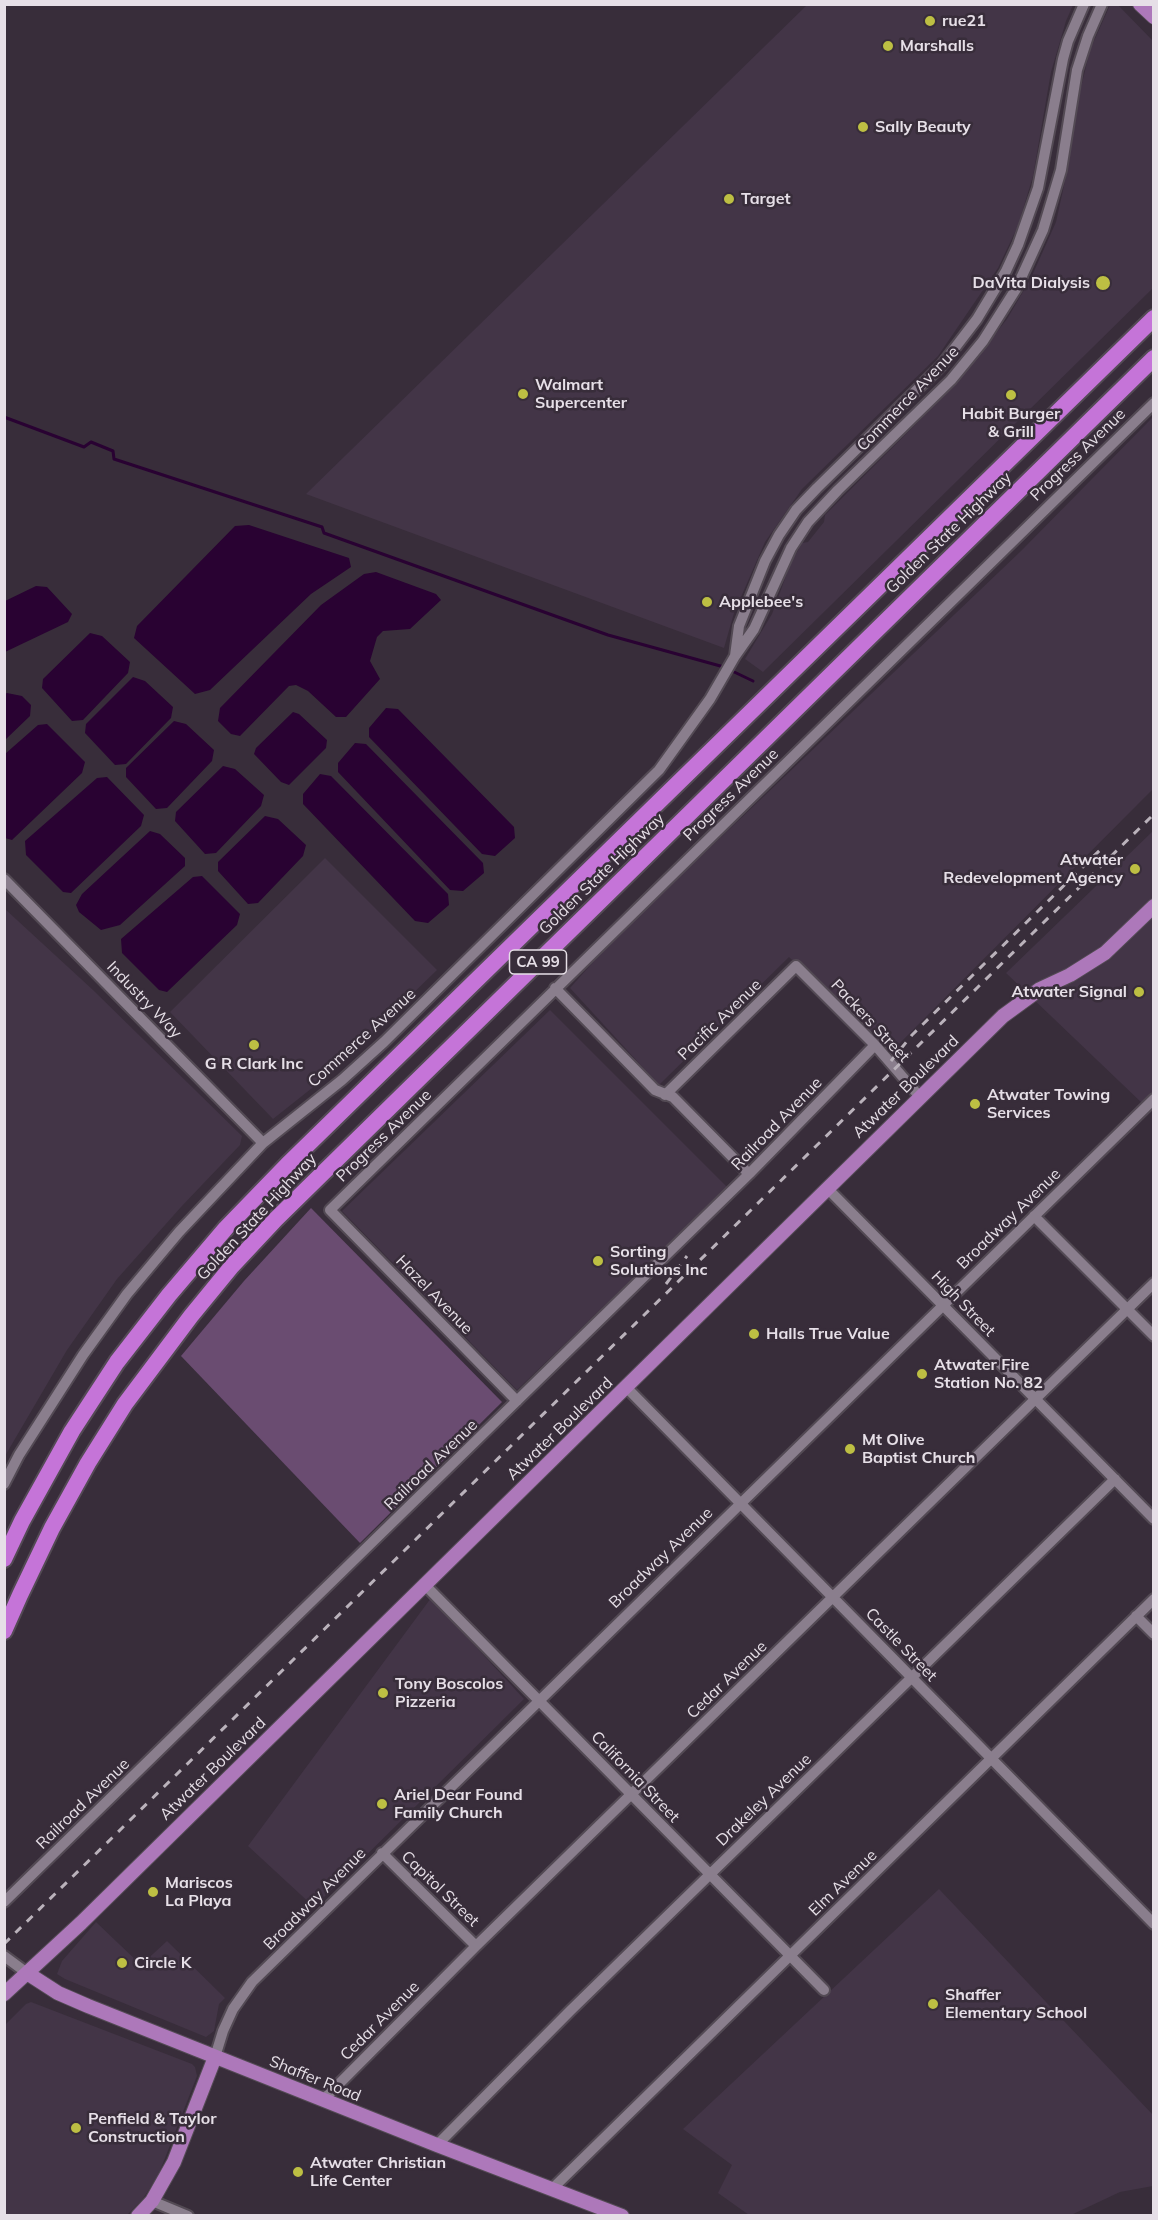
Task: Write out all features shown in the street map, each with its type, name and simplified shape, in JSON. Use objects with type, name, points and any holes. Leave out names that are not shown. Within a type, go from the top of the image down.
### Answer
[{"type":"highway","name":"Golden State Highway","points":[[4,1559],[22,1521],[72,1431],[117,1362],[169,1295],[226,1228],[287,1165],[1154,318]]},
{"type":"highway","name":"Golden State Highway","points":[[4,1631],[52,1528],[106,1433],[191,1316],[232,1266],[285,1211],[1154,358]]},
{"type":"main road","points":[[1140,4],[1154,17]]},
{"type":"main road","name":"Atwater Boulevard","points":[[4,1994],[626,1388],[1002,1016],[1040,989],[1070,975],[1105,953],[1154,906]]},
{"type":"main road","name":"Shaffer Road","points":[[27,1973],[58,1993],[323,2100],[622,2216]]},
{"type":"main road","points":[[138,2216],[152,2201],[174,2162],[215,2057]]},
{"type":"street","name":"Commerce Avenue","points":[[735,656],[739,626],[765,561],[796,510],[941,366],[977,319],[1006,271],[1018,245],[1038,188],[1062,59],[1084,4]]},
{"type":"street","name":"Commerce Avenue","points":[[4,1484],[19,1455],[83,1355],[127,1294],[179,1232],[263,1143],[342,1080],[384,1042],[659,770],[690,729],[754,628],[791,548],[808,522],[951,380],[983,341],[1016,289],[1043,230],[1066,141],[1077,70],[1102,4]]},
{"type":"street","name":"Progress Avenue","points":[[330,1210],[1154,403]]},
{"type":"street","name":"Industry Way","points":[[4,879],[263,1143]]},
{"type":"street","name":"Packers Street","points":[[796,966],[875,1045],[920,1097]]},
{"type":"street","name":"Pacific Avenue","points":[[665,1095],[796,966]]},
{"type":"street","points":[[555,988],[655,1090],[673,1096],[749,1174]]},
{"type":"street","name":"Railroad Avenue","points":[[4,1902],[749,1174],[875,1045]]},
{"type":"street","name":"Broadway Avenue","points":[[215,2057],[233,2009],[252,1982],[1154,1099]]},
{"type":"street","name":"High Street","points":[[827,1188],[1154,1519]]},
{"type":"street","name":"Hazel Avenue","points":[[330,1210],[517,1401]]},
{"type":"street","points":[[1034,1216],[1154,1336]]},
{"type":"street","name":"Cedar Avenue","points":[[323,2100],[476,1946],[1154,1283]]},
{"type":"street","name":"Castle Street","points":[[626,1388],[1154,1924]]},
{"type":"street","name":"Drakeley Avenue","points":[[437,2145],[1115,1479]]},
{"type":"street","name":"California Street","points":[[424,1585],[824,1990]]},
{"type":"street","name":"Elm Avenue","points":[[553,2188],[1154,1599]]},
{"type":"street","points":[[1136,1616],[1154,1634]]},
{"type":"street","name":"Capitol Street","points":[[382,1854],[476,1946]]},
{"type":"street","name":"Shaffer Road","points":[[4,1956],[27,1973]]},
{"type":"street","points":[[152,2201],[188,2216]]},
{"type":"shaded area","points":[[807,5],[1073,5],[1051,72],[1033,176],[1018,226],[998,268],[938,356],[802,489],[765,542],[734,613],[724,648],[306,494]]},
{"type":"shaded area","points":[[1110,5],[1118,5],[1153,41],[1153,288],[763,672],[745,659],[772,614],[790,565],[802,543],[808,542],[824,522],[825,515],[953,387],[1007,319],[1031,278],[1056,222],[1077,104],[1090,50]]},
{"type":"shaded area","points":[[1153,417],[1153,789],[889,1054],[789,957],[659,1085],[570,988],[610,943],[1021,551]]},
{"type":"shaded area","points":[[249,525],[349,558],[351,567],[311,594],[210,690],[195,694],[134,638],[137,626],[235,526]]},
{"type":"shaded area","points":[[376,572],[436,594],[441,600],[410,629],[383,631],[377,637],[370,661],[380,679],[346,717],[336,717],[308,691],[296,685],[289,686],[240,736],[231,734],[218,721],[220,708],[321,605],[364,574]]},
{"type":"shaded area","points":[[36,586],[47,587],[72,614],[68,622],[5,652],[5,601]]},
{"type":"shaded area","points":[[90,633],[102,636],[130,662],[128,673],[83,720],[72,721],[42,688],[43,679]]},
{"type":"shaded area","points":[[133,677],[145,681],[173,707],[171,718],[126,764],[115,765],[85,733],[86,724]]},
{"type":"shaded area","points":[[5,694],[22,696],[31,705],[30,716],[5,740]]},
{"type":"shaded area","points":[[386,708],[398,709],[514,827],[515,838],[495,856],[482,854],[369,737],[369,728]]},
{"type":"shaded area","points":[[293,712],[299,714],[327,740],[326,748],[289,785],[281,782],[254,754],[256,748]]},
{"type":"shaded area","points":[[174,721],[186,724],[214,750],[212,761],[167,808],[156,809],[126,777],[126,768]]},
{"type":"shaded area","points":[[47,724],[85,762],[82,773],[12,840],[5,838],[5,754],[38,725]]},
{"type":"shaded area","points":[[355,743],[366,744],[483,863],[484,873],[463,891],[450,890],[338,772],[338,763]]},
{"type":"shaded area","points":[[223,766],[235,769],[264,795],[261,806],[216,853],[205,854],[175,821],[176,812]]},
{"type":"shaded area","points":[[320,774],[331,776],[448,894],[449,905],[428,923],[415,921],[303,804],[303,794]]},
{"type":"shaded area","points":[[107,777],[144,815],[141,826],[71,893],[63,892],[26,855],[25,841],[97,778]]},
{"type":"shaded area","points":[[265,816],[278,819],[306,845],[303,856],[258,903],[248,904],[218,871],[218,862]]},
{"type":"shaded area","points":[[150,831],[160,834],[185,858],[185,866],[120,925],[101,930],[79,912],[76,905],[82,894]]},
{"type":"shaded area","points":[[1153,831],[1153,1094],[1143,1104],[1006,973]]},
{"type":"shaded area","points":[[325,858],[437,970],[331,1073],[273,1119],[170,1012]]},
{"type":"shaded area","points":[[202,876],[240,914],[237,925],[167,992],[159,990],[122,953],[121,939],[193,877]]},
{"type":"shaded area","points":[[5,909],[93,990],[242,1136],[240,1145],[117,1279],[67,1350],[5,1456]]},
{"type":"shaded area","points":[[550,1010],[727,1187],[517,1390],[342,1211]]},
{"type":"shaded area","points":[[311,1208],[502,1402],[360,1543],[181,1356],[244,1281]]},
{"type":"shaded area","points":[[431,1598],[524,1699],[314,1907],[248,1846]]},
{"type":"shaded area","name":"Shaffer Elementary School","points":[[939,1889],[1153,2115],[1153,2186],[1120,2192],[1071,2215],[749,2215],[718,2193],[732,2165],[683,2129]]},
{"type":"shaded area","points":[[96,1922],[141,1965],[167,1941],[225,1998],[219,2004],[214,2031],[206,2037],[57,1974],[62,1961]]},
{"type":"shaded area","points":[[31,2002],[195,2067],[197,2076],[158,2176],[142,2200],[127,2215],[5,2215],[5,2025],[26,2004]]},
{"type":"waterway","points":[[4,417],[84,447],[91,442],[113,451],[114,459],[322,527],[324,533],[608,635],[724,667]]},
{"type":"waterway","points":[[730,670],[753,681]]},
{"type":"railway","points":[[4,1944],[1154,814]]},
{"type":"railway","points":[[891,1061],[912,1035],[1100,850]]},
{"type":"railway","points":[[666,1284],[687,1256]]},
{"type":"place","name":"rue21","points":[[930,21]]},
{"type":"place","name":"Marshalls","points":[[888,46]]},
{"type":"place","name":"Sally Beauty","points":[[863,127]]},
{"type":"place","name":"Target","points":[[729,199]]},
{"type":"place","name":"DaVita Dialysis","points":[[1103,283]]},
{"type":"place","name":"Walmart Supercenter","points":[[523,394]]},
{"type":"place","name":"Habit Burger & Grill","points":[[1011,395]]},
{"type":"place","name":"Applebee's","points":[[707,602]]},
{"type":"place","name":"Atwater Redevelopment Agency","points":[[1135,869]]},
{"type":"place","name":"Atwater Signal","points":[[1139,992]]},
{"type":"place","name":"G R Clark Inc","points":[[254,1045]]},
{"type":"place","name":"Atwater Towing Services","points":[[975,1104]]},
{"type":"place","name":"Sorting Solutions Inc","points":[[598,1261]]},
{"type":"place","name":"Halls True Value","points":[[754,1334]]},
{"type":"place","name":"Atwater Fire Station No. 82","points":[[922,1374]]},
{"type":"place","name":"Mt Olive Baptist Church","points":[[850,1449]]},
{"type":"place","name":"Tony Boscolos Pizzeria","points":[[383,1693]]},
{"type":"place","name":"Ariel Dear Found Family Church","points":[[382,1804]]},
{"type":"place","name":"Mariscos La Playa","points":[[153,1892]]},
{"type":"place","name":"Circle K","points":[[122,1963]]},
{"type":"place","name":"Shaffer Elementary School","points":[[933,2004]]},
{"type":"place","name":"Penfield & Taylor Construction","points":[[76,2128]]},
{"type":"place","name":"Atwater Christian Life Center","points":[[298,2172]]}]
